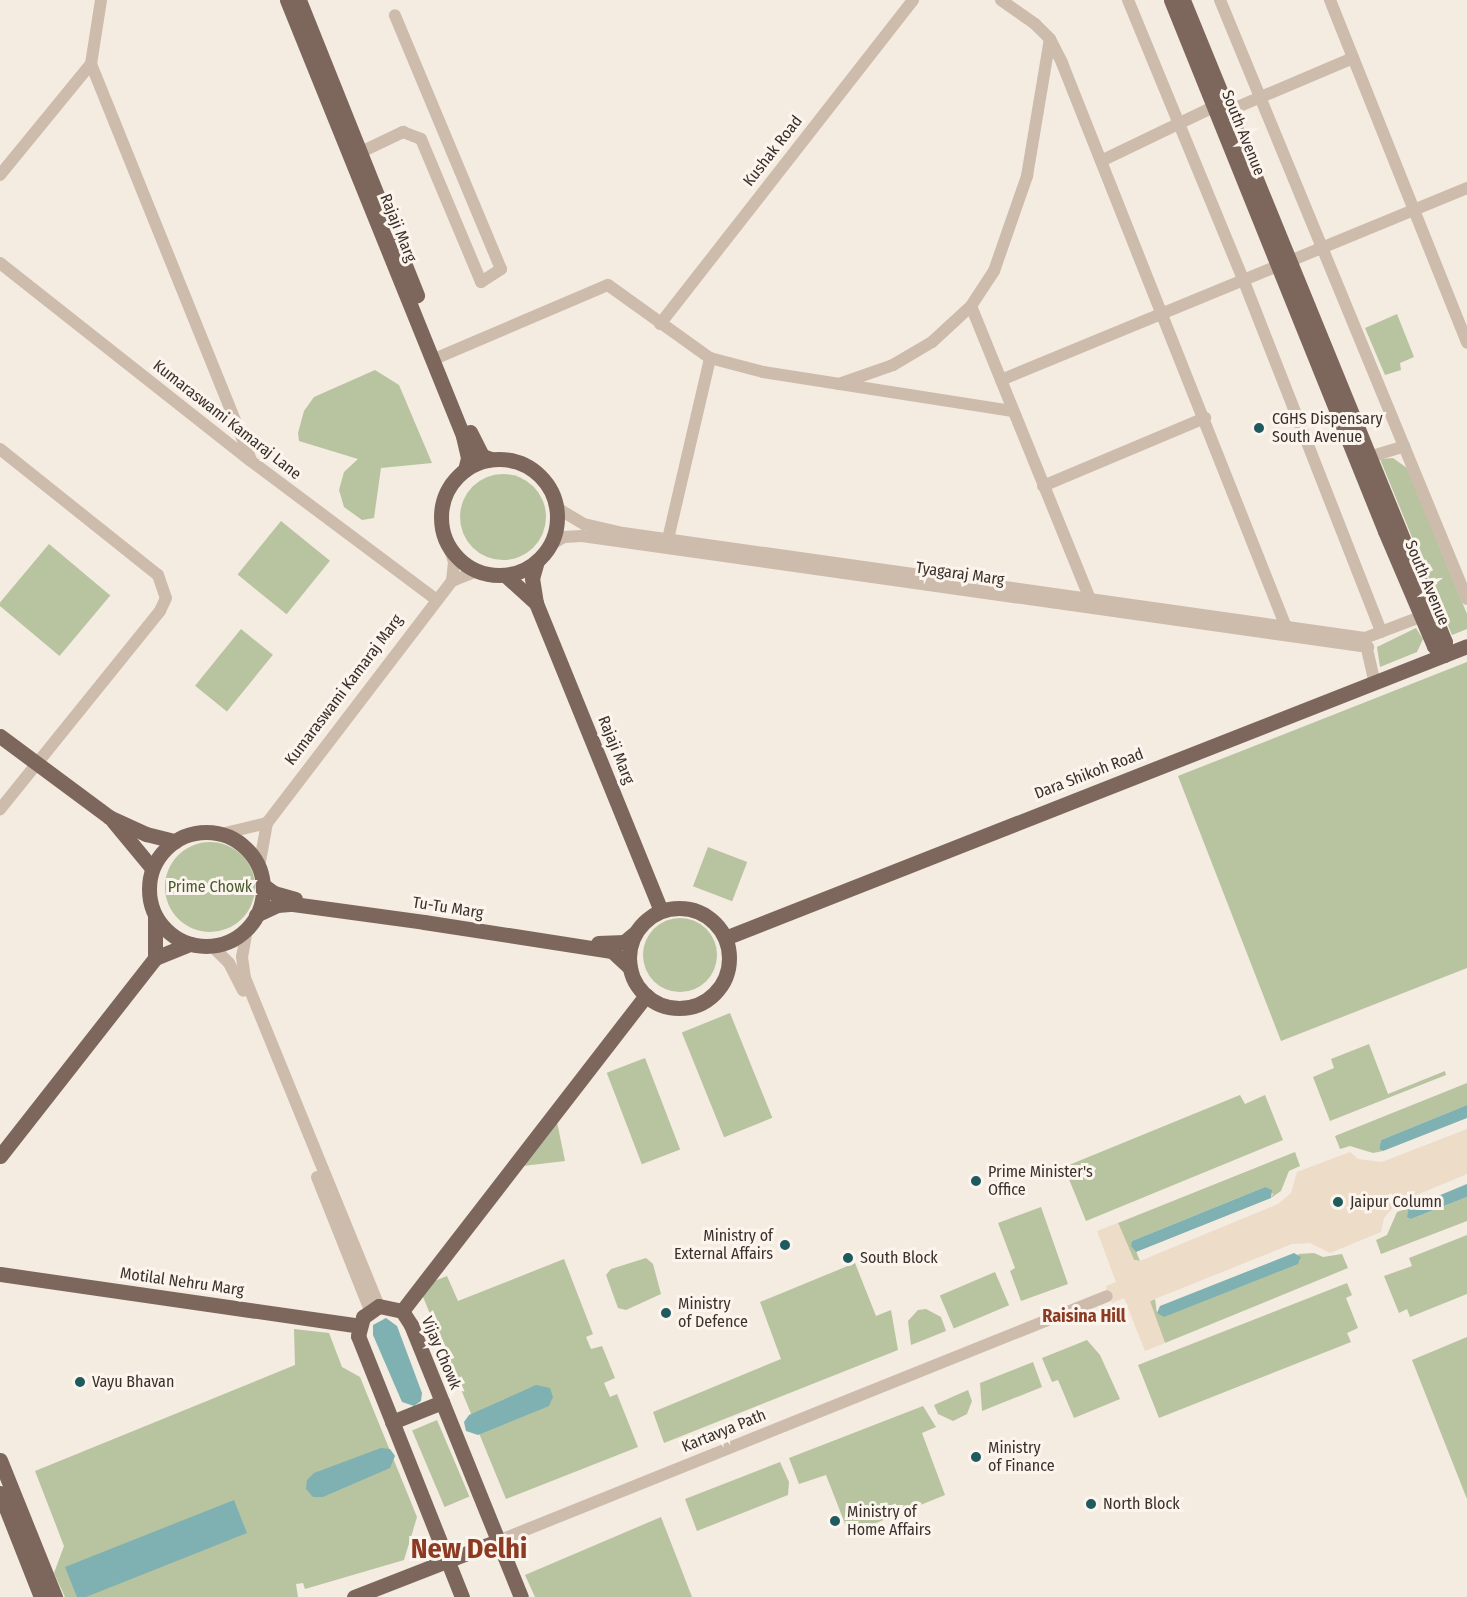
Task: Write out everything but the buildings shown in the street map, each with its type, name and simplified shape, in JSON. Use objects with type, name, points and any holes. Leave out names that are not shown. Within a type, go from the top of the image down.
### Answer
[{"type":"main road","name":"Rajaji Marg","points":[[287,0],[476,447],[491,459]]},
{"type":"main road","name":"Rajaji Marg","points":[[299,0],[361,152],[437,358],[467,449],[465,470]]},
{"type":"main road","name":"South Avenue","points":[[1171,0],[1213,106],[1369,457],[1427,614],[1434,646],[1444,655]]},
{"type":"main road","name":"South Avenue","points":[[1183,0],[1228,111],[1282,263],[1427,614]]},
{"type":"main road","points":[[491,459],[515,461],[536,472],[551,491],[557,508],[550,545],[537,561],[505,575],[477,571],[450,550],[442,530],[441,509],[448,489],[465,470],[491,459]]},
{"type":"main road","name":"Rajaji Marg","points":[[537,561],[532,578],[536,603],[661,911]]},
{"type":"main road","name":"Rajaji Marg","points":[[505,575],[536,603]]},
{"type":"main road","name":"Dara Shikoh Road","points":[[725,938],[1467,646]]},
{"type":"main road","points":[[0,736],[109,817],[146,834],[175,841],[205,832],[220,834],[239,843],[259,867],[263,885],[256,915],[247,929],[231,940],[212,946],[190,944],[170,933],[155,916]]},
{"type":"main road","points":[[109,817],[152,868]]},
{"type":"main road","points":[[155,958],[155,916],[149,893],[152,868],[175,841]]},
{"type":"main road","name":"Tu-Tu Marg","points":[[263,885],[287,897],[601,943],[624,942],[635,933]]},
{"type":"main road","name":"Tu-Tu Marg","points":[[256,915],[277,905],[293,904],[414,920],[612,951],[630,968]]},
{"type":"main road","points":[[682,908],[704,914],[725,938],[729,964],[718,988],[708,998],[697,1004],[667,1008],[646,995],[630,968],[635,933],[661,911],[682,908]]},
{"type":"main road","points":[[0,1156],[155,958],[190,944]]},
{"type":"main road","points":[[402,1311],[646,995]]},
{"type":"main road","name":"Motilal Nehru Marg","points":[[0,1274],[359,1326]]},
{"type":"main road","points":[[374,1308],[359,1326],[361,1345],[462,1597]]},
{"type":"main road","name":"Vijay Chowk","points":[[374,1308],[402,1311],[417,1338],[521,1597]]},
{"type":"main road","points":[[392,1422],[442,1402]]},
{"type":"main road","points":[[0,1460],[55,1597]]},
{"type":"main road","points":[[0,1493],[41,1597]]},
{"type":"main road","name":"Kartavya Path","points":[[354,1597],[498,1541]]},
{"type":"street","points":[[0,176],[91,64],[101,0]]},
{"type":"street","name":"Kushak Road","points":[[660,324],[913,0]]},
{"type":"street","points":[[1001,0],[1035,24],[1050,39],[1163,312],[1286,627]]},
{"type":"street","points":[[1128,0],[1177,124],[1244,279],[1381,632]]},
{"type":"street","points":[[1220,0],[1467,599]]},
{"type":"street","points":[[1329,0],[1467,343]]},
{"type":"street","points":[[361,152],[403,132],[421,139],[481,282],[501,269],[395,15]]},
{"type":"street","points":[[837,385],[893,365],[932,342],[971,306],[994,271],[1013,225],[1027,176],[1050,39]]},
{"type":"street","points":[[1228,111],[1353,58]]},
{"type":"street","points":[[91,64],[251,461]]},
{"type":"street","points":[[1101,162],[1213,106]]},
{"type":"street","points":[[1001,380],[1467,188]]},
{"type":"street","name":"Kumaraswami Kamaraj Lane","points":[[0,263],[251,461],[437,600]]},
{"type":"street","points":[[437,358],[608,285],[710,358],[763,372],[837,385],[1013,411]]},
{"type":"street","points":[[971,306],[1090,599]]},
{"type":"street","points":[[668,539],[710,358]]},
{"type":"street","points":[[1043,486],[1205,418]]},
{"type":"street","points":[[1369,457],[1404,446]]},
{"type":"street","points":[[0,450],[158,575],[164,585],[166,598],[160,611],[39,764],[0,809]]},
{"type":"street","name":"Tyagaraj Marg","points":[[557,508],[583,530],[1366,643],[1381,632],[1427,614]]},
{"type":"street","name":"Tyagaraj Marg","points":[[550,545],[583,530],[668,539],[1286,627],[1366,643]]},
{"type":"street","points":[[450,550],[454,562],[452,581]]},
{"type":"street","name":"Kumaraswami Kamaraj Marg","points":[[259,867],[267,823],[452,581],[477,571]]},
{"type":"street","points":[[1366,643],[1374,684]]},
{"type":"street","points":[[220,834],[267,823]]},
{"type":"street","points":[[247,929],[242,957],[245,978],[374,1308]]},
{"type":"street","points":[[212,946],[229,963],[239,983],[374,1308]]},
{"type":"street","name":"Kartavya Path","points":[[498,1541],[1107,1296]]},
{"type":"green space","points":[[1397,314],[1414,357],[1400,363],[1401,370],[1385,375],[1365,328]]},
{"type":"green space","points":[[375,370],[399,385],[432,463],[381,468],[374,518],[362,520],[344,507],[339,490],[344,472],[358,459],[299,441],[298,433],[304,411],[314,397]]},
{"type":"green space","points":[[1393,458],[1407,468],[1467,614],[1467,629],[1452,635],[1380,459]]},
{"type":"green space","points":[[495,474],[511,474],[534,486],[543,500],[546,517],[543,534],[534,548],[511,560],[495,560],[479,553],[467,541],[460,525],[460,509],[467,493],[479,481]]},
{"type":"green space","points":[[281,521],[330,561],[287,614],[238,575]]},
{"type":"green space","points":[[49,544],[110,595],[60,656],[0,606],[0,602]]},
{"type":"green space","points":[[1416,628],[1423,639],[1417,652],[1380,667],[1377,647]]},
{"type":"green space","points":[[241,629],[273,655],[227,712],[195,686]]},
{"type":"green space","points":[[1467,662],[1467,968],[1281,1041],[1178,776]]},
{"type":"green space","name":"Prime Chowk","points":[[201,842],[219,842],[235,849],[248,862],[255,878],[255,896],[248,912],[235,925],[219,932],[201,932],[185,925],[172,912],[165,896],[165,878],[172,862],[185,849]]},
{"type":"green space","points":[[708,847],[747,862],[732,901],[693,886]]},
{"type":"green space","points":[[680,918],[701,924],[711,934],[717,955],[711,976],[701,986],[680,992],[659,986],[649,976],[643,955],[649,934],[659,924]]},
{"type":"green space","points":[[730,1013],[772,1118],[724,1137],[682,1032]]},
{"type":"green space","points":[[1369,1044],[1388,1094],[1445,1071],[1446,1075],[1330,1121],[1313,1077],[1334,1068],[1331,1059]]},
{"type":"green space","points":[[645,1058],[680,1149],[642,1164],[607,1073]]},
{"type":"green space","points":[[1467,1083],[1467,1105],[1381,1140],[1379,1149],[1383,1151],[1373,1153],[1350,1146],[1340,1149],[1335,1136]]},
{"type":"green space","points":[[1240,1095],[1245,1104],[1265,1095],[1283,1140],[1086,1221],[1064,1167]]},
{"type":"green space","points":[[557,1122],[565,1161],[523,1166]]},
{"type":"green space","points":[[1295,1152],[1300,1166],[1289,1171],[1281,1191],[1271,1198],[1273,1194],[1265,1187],[1132,1241],[1140,1261],[1134,1260],[1118,1223]]},
{"type":"green space","points":[[1467,1197],[1467,1221],[1381,1254],[1376,1240],[1387,1235],[1397,1212],[1409,1208],[1411,1219]]},
{"type":"green space","points":[[1041,1207],[1068,1284],[1021,1301],[1010,1271],[1015,1268],[998,1223]]},
{"type":"green space","points":[[1467,1235],[1467,1294],[1410,1317],[1407,1309],[1399,1313],[1384,1276],[1412,1266],[1409,1258]]},
{"type":"green space","points":[[1314,1253],[1323,1257],[1342,1254],[1348,1268],[1165,1343],[1149,1302],[1155,1299],[1157,1313],[1300,1261],[1298,1254]]},
{"type":"green space","points":[[646,1258],[653,1264],[661,1294],[626,1310],[618,1308],[606,1275],[611,1269]]},
{"type":"green space","points":[[564,1259],[593,1334],[586,1337],[591,1349],[602,1346],[615,1378],[604,1383],[610,1397],[617,1394],[638,1447],[506,1499],[419,1287],[447,1276],[458,1301]]},
{"type":"green space","points":[[855,1263],[876,1316],[891,1310],[898,1350],[664,1443],[653,1412],[781,1359],[760,1302]]},
{"type":"green space","points":[[995,1272],[1009,1305],[954,1329],[940,1295]]},
{"type":"green space","points":[[1347,1283],[1352,1295],[1346,1298],[1358,1328],[1347,1333],[1351,1342],[1159,1418],[1138,1365]]},
{"type":"green space","points":[[926,1309],[941,1317],[946,1331],[911,1345],[908,1321],[918,1310]]},
{"type":"green space","points":[[294,1329],[329,1333],[342,1367],[360,1377],[417,1517],[404,1560],[305,1589],[303,1583],[296,1584],[298,1597],[65,1597],[54,1573],[64,1546],[35,1471],[295,1365]]},
{"type":"green space","points":[[1467,1337],[1467,1499],[1412,1360]]},
{"type":"green space","points":[[1087,1340],[1100,1355],[1120,1399],[1074,1418],[1058,1380],[1052,1382],[1042,1358]]},
{"type":"green space","points":[[1033,1362],[1042,1387],[982,1411],[980,1383]]},
{"type":"green space","points":[[968,1390],[972,1401],[967,1414],[953,1421],[938,1414],[934,1405]]},
{"type":"green space","points":[[923,1406],[936,1427],[922,1433],[945,1495],[849,1534],[826,1475],[799,1484],[789,1458]]},
{"type":"green space","points":[[437,1420],[469,1496],[445,1507],[412,1431]]},
{"type":"green space","points":[[780,1462],[789,1482],[788,1495],[697,1531],[685,1499]]},
{"type":"green space","points":[[661,1517],[692,1597],[535,1597],[525,1575]]},
{"type":"shaded area","points":[[1467,1129],[1467,1174],[1397,1203],[1384,1218],[1381,1232],[1330,1253],[1310,1243],[1292,1244],[1150,1301],[1165,1343],[1145,1351],[1124,1298],[1112,1303],[1107,1296],[1106,1286],[1116,1282],[1097,1231],[1118,1223],[1134,1260],[1140,1261],[1278,1204],[1291,1193],[1297,1172],[1350,1152],[1358,1159],[1382,1162]]},
{"type":"water","points":[[1467,1105],[1467,1118],[1383,1151],[1379,1149],[1381,1140]]},
{"type":"water","points":[[1467,1184],[1467,1197],[1411,1219],[1407,1217],[1409,1208]]},
{"type":"water","points":[[1265,1187],[1272,1190],[1271,1198],[1136,1252],[1131,1246],[1132,1241]]},
{"type":"water","points":[[1294,1253],[1301,1257],[1298,1264],[1164,1317],[1157,1313],[1160,1306]]},
{"type":"water","points":[[386,1318],[397,1326],[422,1393],[421,1401],[414,1406],[402,1402],[373,1335],[373,1325]]},
{"type":"water","points":[[536,1385],[550,1388],[553,1397],[549,1406],[478,1435],[466,1431],[464,1422],[469,1415]]},
{"type":"water","points":[[381,1448],[390,1449],[395,1456],[390,1468],[323,1497],[313,1497],[306,1489],[307,1480],[314,1473]]},
{"type":"water","points":[[234,1500],[247,1533],[86,1597],[77,1597],[65,1567]]},
{"type":"place","name":"CGHS Dispensary South Avenue","points":[[1259,428]]},
{"type":"place","name":"Prime Minister's Office","points":[[976,1181]]},
{"type":"place","name":"Jaipur Column","points":[[1338,1202]]},
{"type":"place","name":"Ministry of External Affairs","points":[[785,1245]]},
{"type":"place","name":"South Block","points":[[848,1258]]},
{"type":"place","name":"Ministry of Defence","points":[[666,1313]]},
{"type":"place","name":"Vayu Bhavan","points":[[80,1382]]},
{"type":"place","name":"Ministry of Finance","points":[[976,1457]]},
{"type":"place","name":"North Block","points":[[1091,1504]]},
{"type":"place","name":"Ministry of Home Affairs","points":[[835,1521]]},
{"type":"district","name":"Raisina Hill","points":[[1084,1316]]},
{"type":"district","name":"New Delhi","points":[[469,1549]]}]
